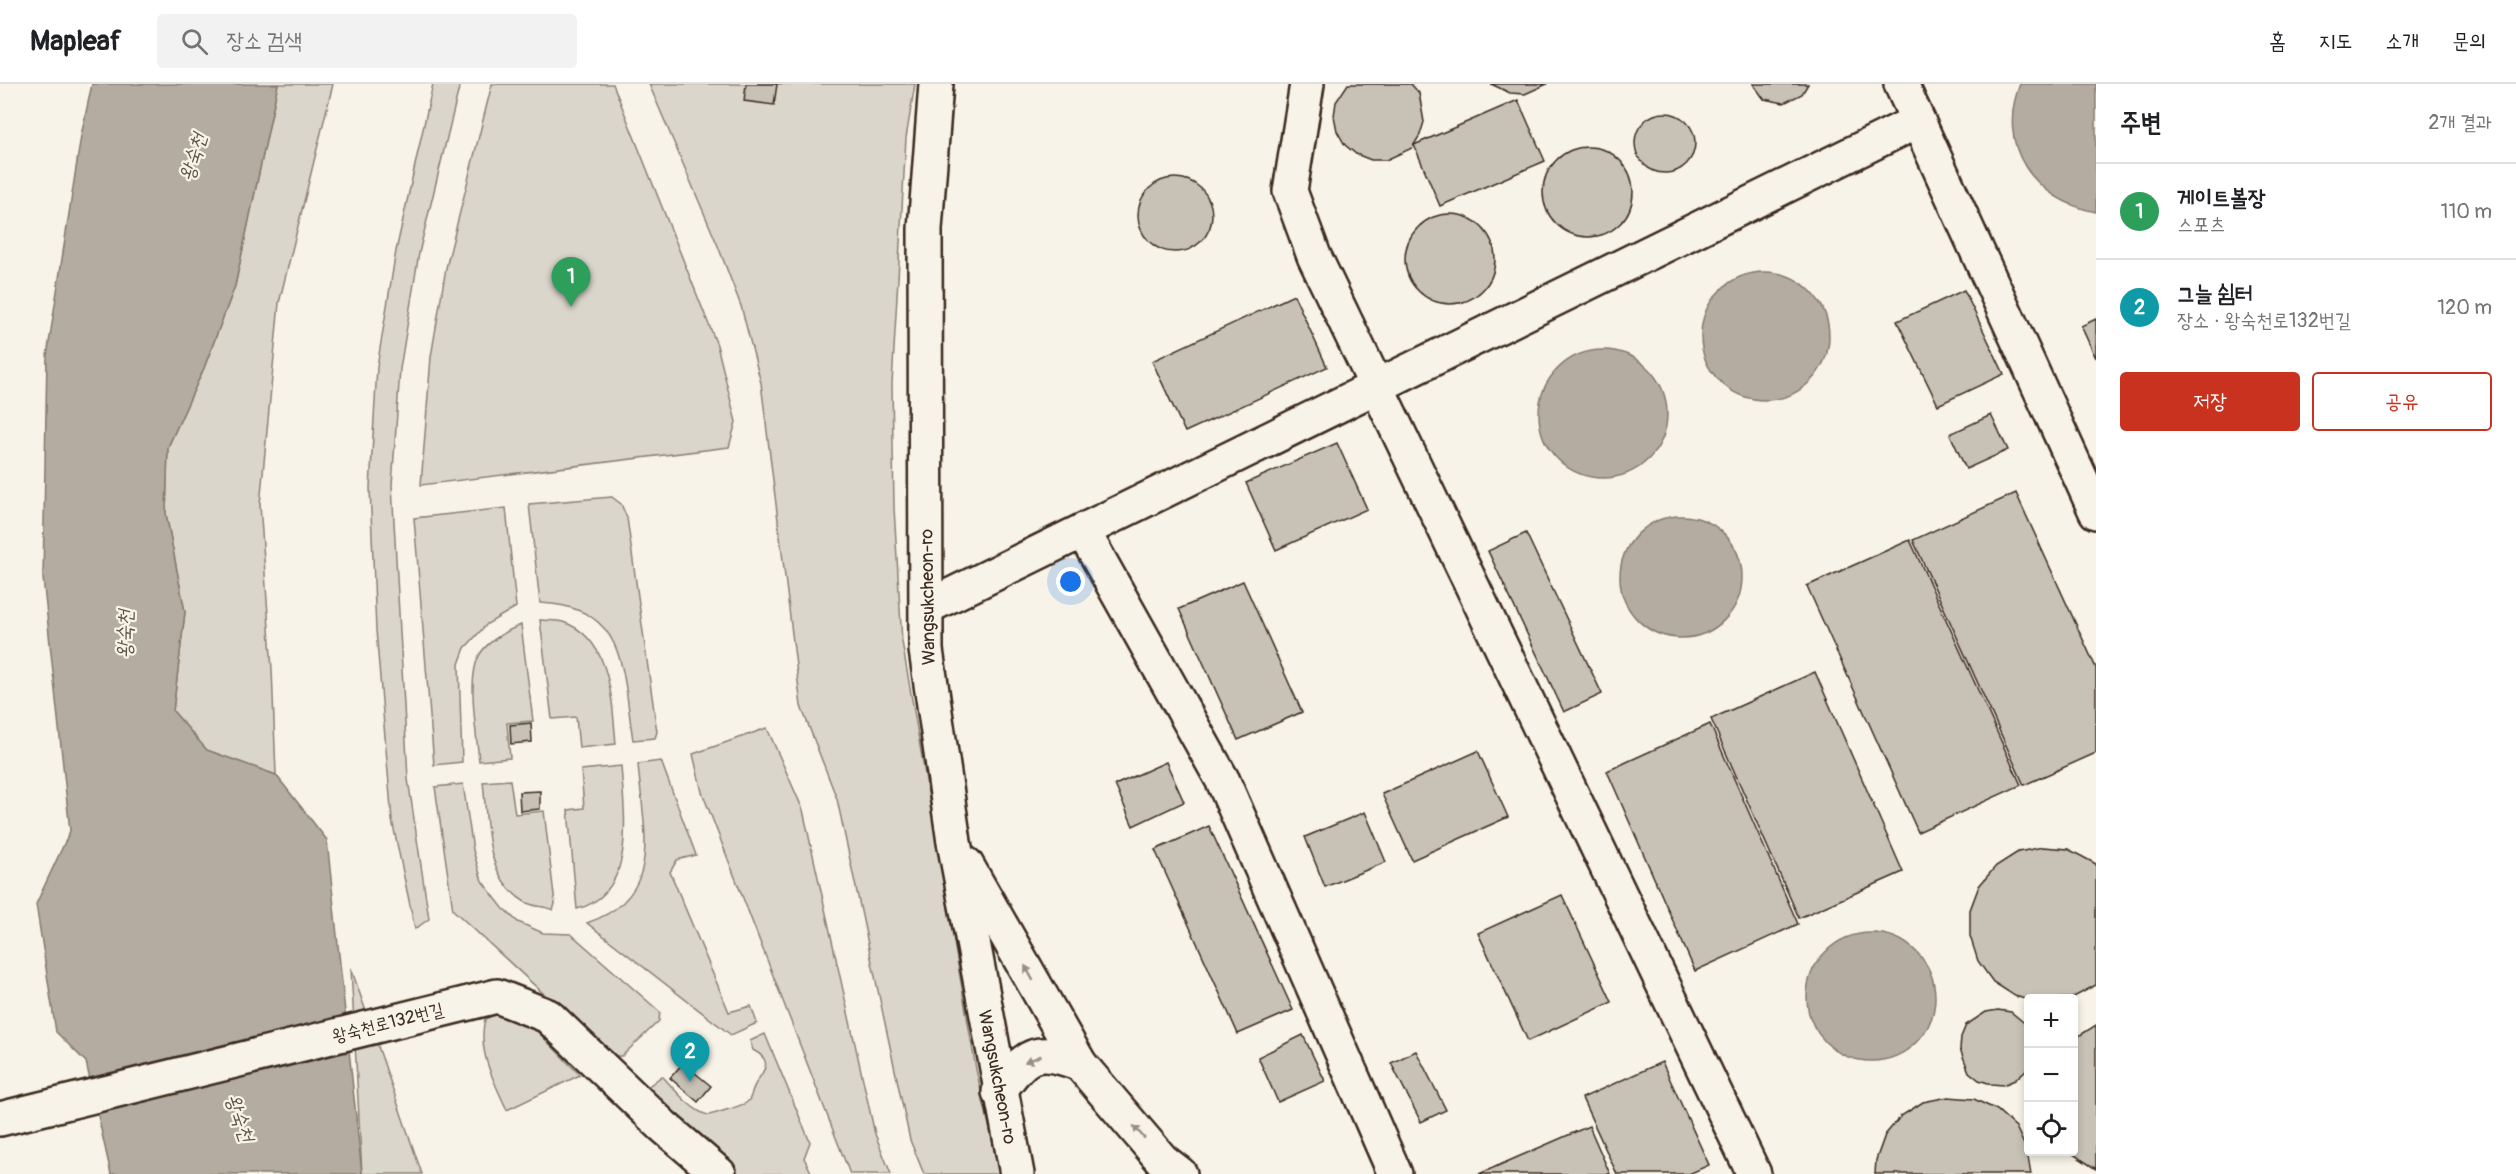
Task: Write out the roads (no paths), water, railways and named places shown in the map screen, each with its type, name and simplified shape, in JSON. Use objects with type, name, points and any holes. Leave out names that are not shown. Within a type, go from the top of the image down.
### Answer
[{"type":"street","name":"Wangsukcheon-ro","points":[[936,84],[925,229],[926,651],[954,842],[999,1092],[1017,1174]]},
{"type":"street","points":[[1307,84],[1290,191],[1314,256],[1754,1174]]},
{"type":"street","points":[[1901,84],[2096,512]]},
{"type":"street","points":[[927,607],[1918,121]]},
{"type":"street","points":[[1083,531],[1223,781],[1395,1174]]},
{"type":"street","points":[[954,842],[1080,1064],[1162,1160],[1180,1174]]},
{"type":"street","name":"왕숙천로132번길","points":[[0,1119],[497,996],[549,1016],[663,1126],[719,1174]]},
{"type":"street","points":[[999,1092],[1016,1068],[1034,1056],[1055,1054],[1080,1064]]},
{"type":"water","name":"왕숙천","points":[[92,84],[278,84],[235,286],[204,368],[168,447],[166,514],[185,612],[173,711],[207,750],[276,775],[327,840],[362,1174],[111,1174],[86,1062],[56,1032],[36,904],[70,831],[43,578],[47,356],[81,136]]},
{"type":"water","points":[[2020,84],[2096,84],[2096,212],[2074,206],[2054,196],[2038,183],[2025,167],[2017,149],[2013,128],[2014,107]]},
{"type":"water","points":[[1765,272],[1790,276],[1811,290],[1825,311],[1829,336],[1825,361],[1811,382],[1790,396],[1765,400],[1740,396],[1719,382],[1705,361],[1701,336],[1705,311],[1719,290],[1740,276]]},
{"type":"water","points":[[1603,350],[1628,355],[1649,368],[1662,389],[1667,414],[1662,439],[1649,460],[1628,473],[1603,478],[1578,473],[1557,460],[1544,439],[1539,414],[1544,389],[1557,368],[1578,355]]},
{"type":"water","points":[[1681,516],[1704,521],[1715,526],[1724,534],[1732,543],[1737,554],[1742,577],[1737,600],[1732,611],[1724,620],[1715,628],[1704,633],[1681,638],[1658,633],[1647,628],[1638,620],[1630,611],[1625,600],[1620,577],[1625,554],[1630,543],[1638,534],[1647,526],[1658,521]]},
{"type":"water","points":[[1871,933],[1896,937],[1917,951],[1931,972],[1935,997],[1931,1022],[1917,1043],[1896,1057],[1871,1061],[1846,1057],[1825,1043],[1811,1022],[1807,997],[1811,972],[1825,951],[1846,937]]},
{"type":"place","name":"게이트볼장","points":[[571,307]]},
{"type":"place","name":"그늘 쉼터","points":[[690,1082]]}]
